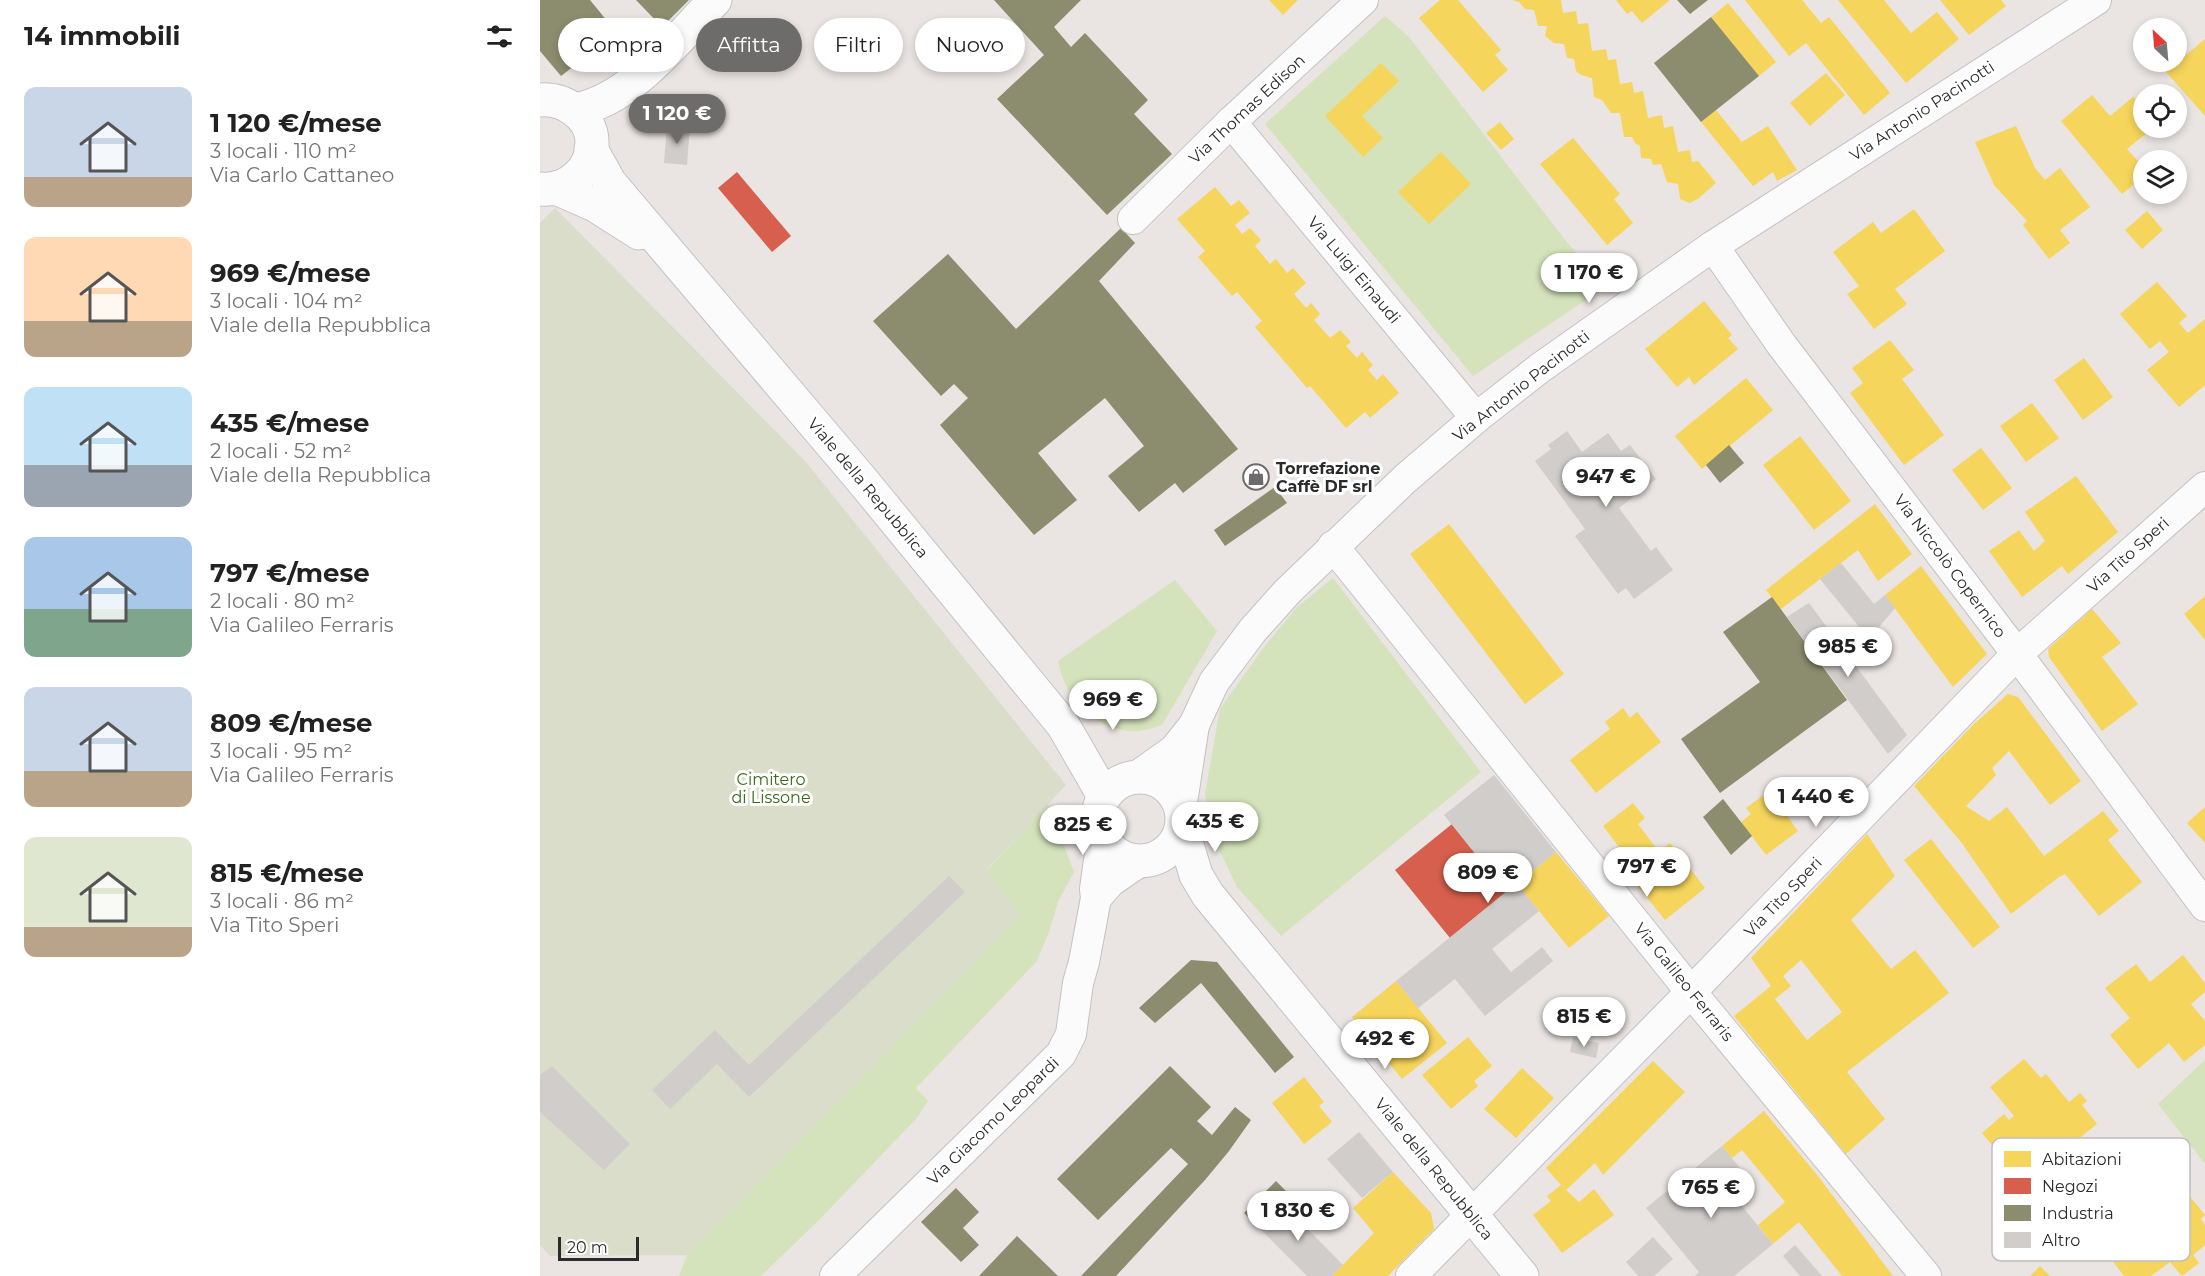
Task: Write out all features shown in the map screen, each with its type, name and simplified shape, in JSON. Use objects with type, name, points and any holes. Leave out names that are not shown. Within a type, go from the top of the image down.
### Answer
[{"type":"street","points":[[684,32],[715,0]]},
{"type":"street","name":"Via Thomas Edison","points":[[1133,219],[1231,122],[1363,0]]},
{"type":"street","name":"Via Antonio Pacinotti","points":[[1136,777],[1174,750],[1194,725],[1214,682],[1253,630],[1333,546],[1405,479],[1476,418],[1540,368],[1713,246],[2096,0]]},
{"type":"street","points":[[553,100],[601,103],[614,96],[644,72]]},
{"type":"street","points":[[592,145],[625,106],[646,72]]},
{"type":"street","name":"Viale della Repubblica","points":[[553,100],[585,122],[592,145],[610,183],[854,471],[1064,726],[1104,796]]},
{"type":"street","name":"Via Luigi Einaudi","points":[[1231,122],[1476,418]]},
{"type":"street","name":"Viale della Repubblica","points":[[546,190],[576,179],[586,166],[592,145]]},
{"type":"street","name":"Viale della Repubblica","points":[[546,190],[601,209],[669,254]]},
{"type":"street","name":"Via Niccolò Copernico","points":[[1713,246],[1781,344],[2017,654],[2200,888]]},
{"type":"street","name":"Via Tito Speri","points":[[1411,1276],[1691,992],[2017,654],[2205,487]]},
{"type":"street","name":"Via Galileo Ferraris","points":[[1333,546],[1691,992],[1926,1276]]},
{"type":"street","name":"Via Antonio Pacinotti","points":[[1181,819],[1194,725]]},
{"type":"street","name":"Viale della Repubblica","points":[[1064,726],[1115,764],[1136,777],[1147,777],[1161,782],[1176,796],[1196,875],[1208,895],[1522,1276]]},
{"type":"street","points":[[1102,839],[1097,825],[1098,810],[1104,796],[1118,782],[1136,777]]},
{"type":"street","points":[[1096,898],[1110,882],[1141,862],[1154,860],[1166,853],[1176,842],[1181,819]]},
{"type":"street","name":"Viale della Repubblica","points":[[1102,839],[1112,852],[1124,859],[1141,862],[1208,895]]},
{"type":"street","name":"Via Giacomo Leopardi","points":[[835,1276],[1061,1054],[1071,1034],[1078,983],[1096,898],[1095,889],[1102,839]]},
{"type":"green space","points":[[1385,16],[1409,37],[1562,236],[1598,279],[1599,291],[1473,376],[1265,124]]},
{"type":"green space","name":"Cimitero di Lissone","points":[[555,208],[806,462],[1066,785],[987,869],[1020,916],[687,1255],[550,1256],[540,1245],[540,223]]},
{"type":"green space","points":[[1333,578],[1481,772],[1281,936],[1237,887],[1217,845],[1205,794],[1220,709],[1264,647],[1297,607]]},
{"type":"green space","points":[[1175,580],[1217,631],[1162,725],[1139,731],[1110,727],[1097,720],[1076,701],[1062,675],[1058,661]]},
{"type":"green space","points":[[1048,804],[1074,872],[1058,902],[1037,961],[916,1088],[928,1101],[917,1118],[820,1219],[761,1276],[679,1276],[687,1255],[1020,916],[987,870]]},
{"type":"green space","points":[[2205,1060],[2205,1164],[2190,1145],[2190,1138],[2185,1138],[2158,1104]]},
{"type":"building: Abitazioni","points":[[1269,0],[1298,0],[1283,15]]},
{"type":"building: Abitazioni","points":[[1440,0],[1458,0],[1501,50],[1495,55],[1508,70],[1483,92],[1419,18]]},
{"type":"building: Abitazioni","points":[[1512,0],[1561,0],[1563,13],[1576,11],[1578,24],[1588,23],[1592,51],[1606,49],[1608,60],[1616,59],[1620,84],[1632,82],[1634,93],[1643,91],[1648,118],[1662,115],[1664,128],[1673,126],[1678,152],[1690,150],[1692,162],[1698,161],[1716,183],[1690,203],[1680,199],[1678,184],[1667,182],[1661,164],[1653,165],[1651,159],[1641,158],[1640,146],[1632,137],[1624,137],[1620,113],[1611,113],[1602,100],[1594,97],[1592,78],[1576,71],[1574,59],[1567,58],[1564,44],[1554,43],[1545,36],[1547,26],[1538,26],[1534,10],[1525,9],[1519,2]]},
{"type":"building: Abitazioni","points":[[1616,0],[1670,0],[1642,23],[1632,11],[1627,14]]},
{"type":"building: Abitazioni","points":[[1745,0],[1802,0],[1821,23],[1829,17],[1890,93],[1864,115],[1806,43],[1789,56]]},
{"type":"building: Abitazioni","points":[[1838,0],[1884,0],[1911,33],[1937,12],[1959,39],[1906,83]]},
{"type":"building: Abitazioni","points":[[1940,0],[2001,0],[2006,6],[1969,35]]},
{"type":"building: Abitazioni","points":[[1728,3],[1776,62],[1759,76],[1711,17]]},
{"type":"building: Abitazioni","points":[[2205,39],[2205,116],[2187,96],[2187,84],[2177,84],[2166,72],[2187,72],[2187,54]]},
{"type":"building: Abitazioni","points":[[1381,63],[1399,81],[1362,116],[1383,138],[1363,157],[1325,116]]},
{"type":"building: Abitazioni","points":[[1826,73],[1845,95],[1810,126],[1790,103]]},
{"type":"building: Abitazioni","points":[[2092,95],[2110,116],[2133,97],[2133,138],[2141,138],[2127,149],[2133,156],[2133,185],[2122,194],[2061,121]]},
{"type":"building: Abitazioni","points":[[1716,110],[1742,142],[1768,126],[1797,170],[1777,181],[1773,172],[1753,186],[1701,122]]},
{"type":"building: Abitazioni","points":[[1500,122],[1514,139],[1501,150],[1486,133]]},
{"type":"building: Abitazioni","points":[[2016,126],[2035,168],[2045,180],[2060,168],[2090,207],[2060,230],[2070,243],[2049,259],[2023,225],[2027,221],[1994,185],[1975,142]]},
{"type":"building: Abitazioni","points":[[1573,138],[1620,194],[1614,199],[1633,223],[1607,245],[1540,164]]},
{"type":"building: Abitazioni","points":[[1441,152],[1471,184],[1429,224],[1398,192]]},
{"type":"building: Abitazioni","points":[[1215,187],[1231,206],[1239,200],[1250,213],[1235,225],[1242,234],[1250,228],[1261,240],[1255,246],[1270,264],[1276,259],[1287,273],[1293,268],[1306,283],[1294,294],[1306,308],[1311,303],[1320,314],[1314,320],[1330,338],[1340,330],[1351,342],[1346,346],[1357,358],[1362,352],[1373,365],[1368,370],[1377,380],[1383,374],[1399,393],[1370,418],[1365,412],[1346,428],[1310,386],[1307,388],[1255,327],[1262,321],[1237,292],[1232,296],[1198,257],[1205,251],[1177,219]]},
{"type":"building: Abitazioni","points":[[1914,209],[1945,251],[1895,289],[1907,304],[1874,329],[1847,294],[1859,286],[1833,252],[1873,222],[1881,233]]},
{"type":"building: Abitazioni","points":[[2147,211],[2163,230],[2142,249],[2125,230]]},
{"type":"building: Abitazioni","points":[[2157,282],[2187,316],[2179,323],[2188,333],[2205,319],[2205,385],[2179,407],[2147,370],[2169,352],[2160,341],[2150,349],[2120,314]]},
{"type":"building: Abitazioni","points":[[1704,301],[1732,335],[1728,338],[1738,349],[1694,385],[1689,377],[1677,387],[1645,349]]},
{"type":"building: Abitazioni","points":[[1890,340],[1914,370],[1902,379],[1944,435],[1904,465],[1850,393],[1863,383],[1852,368]]},
{"type":"building: Abitazioni","points":[[2084,358],[2113,397],[2083,420],[2054,380]]},
{"type":"building: Abitazioni","points":[[1746,378],[1773,410],[1702,469],[1675,436]]},
{"type":"building: Abitazioni","points":[[2032,403],[2059,438],[2026,462],[2000,426]]},
{"type":"building: Abitazioni","points":[[1800,436],[1851,501],[1814,530],[1763,465]]},
{"type":"building: Abitazioni","points":[[1981,448],[2012,488],[1983,510],[1952,470]]},
{"type":"building: Abitazioni","points":[[2076,476],[2118,532],[2068,574],[2062,566],[2022,597],[1989,551],[2019,530],[2034,551],[2045,541],[2025,512]]},
{"type":"building: Abitazioni","points":[[1875,504],[1912,554],[1878,581],[1858,550],[1781,609],[1766,590]]},
{"type":"building: Abitazioni","points":[[1449,524],[1564,674],[1525,704],[1410,554]]},
{"type":"building: Abitazioni","points":[[1921,566],[1987,654],[1953,687],[1885,595]]},
{"type":"building: Abitazioni","points":[[2205,596],[2205,640],[2184,614]]},
{"type":"building: Abitazioni","points":[[2092,609],[2121,643],[2102,657],[2138,704],[2102,731],[2049,657],[2048,649]]},
{"type":"building: Abitazioni","points":[[2008,694],[2018,697],[2081,781],[2050,805],[2009,751],[1992,768],[1996,775],[1966,806],[1989,821],[2007,807],[2044,856],[2103,811],[2119,831],[2108,840],[2142,882],[2099,916],[2065,874],[2011,914],[1961,842],[1914,786],[1974,724]]},
{"type":"building: Abitazioni","points":[[1623,708],[1630,718],[1637,712],[1661,742],[1596,793],[1570,760],[1610,729],[1605,722]]},
{"type":"building: Abitazioni","points":[[1769,791],[1798,831],[1766,855],[1741,822],[1751,814],[1746,808]]},
{"type":"building: Abitazioni","points":[[1633,803],[1645,818],[1638,824],[1659,852],[1670,843],[1705,888],[1665,920],[1629,875],[1636,869],[1603,826]]},
{"type":"building: Abitazioni","points":[[2205,807],[2205,843],[2187,823]]},
{"type":"building: Abitazioni","points":[[1867,834],[1895,876],[1851,920],[1891,969],[1915,950],[1949,993],[1847,1072],[1885,1119],[1846,1154],[1734,1016],[1771,986],[1751,958]],"holes":[[[1801,960],[1842,1012],[1807,1040],[1775,999],[1791,986],[1783,976]]]},
{"type":"building: Abitazioni","points":[[1931,839],[2000,927],[1973,948],[1904,860]]},
{"type":"building: Abitazioni","points":[[1556,852],[1609,916],[1569,948],[1517,884]]},
{"type":"building: Abitazioni","points":[[2183,955],[2205,983],[2205,992],[2191,1004],[2205,1021],[2205,1045],[2184,1062],[2169,1043],[2138,1069],[2110,1035],[2130,1018],[2105,988],[2136,964],[2150,982]]},
{"type":"building: Abitazioni","points":[[1396,981],[1447,1043],[1402,1079],[1352,1017]]},
{"type":"building: Abitazioni","points":[[1468,1037],[1492,1066],[1474,1081],[1478,1086],[1451,1109],[1422,1075]]},
{"type":"building: Abitazioni","points":[[2024,1059],[2041,1078],[2046,1074],[2069,1102],[2080,1093],[2087,1101],[2082,1105],[2097,1124],[2080,1138],[1992,1138],[1992,1145],[1982,1133],[2004,1114],[2009,1120],[2014,1116],[1990,1087]]},
{"type":"building: Abitazioni","points":[[1653,1061],[1685,1092],[1603,1175],[1595,1163],[1566,1190],[1579,1202],[1594,1189],[1614,1215],[1562,1253],[1533,1215],[1551,1201],[1547,1196],[1561,1185],[1546,1168]]},
{"type":"building: Abitazioni","points":[[1522,1068],[1554,1098],[1516,1138],[1484,1109]]},
{"type":"building: Abitazioni","points":[[1304,1077],[1324,1102],[1319,1106],[1332,1122],[1304,1144],[1272,1103]]},
{"type":"building: Abitazioni","points":[[1764,1111],[1818,1176],[1893,1276],[1842,1276],[1799,1222],[1773,1244],[1758,1225],[1785,1202],[1742,1150],[1732,1158],[1722,1146]]},
{"type":"building: Abitazioni","points":[[1393,1172],[1431,1213],[1434,1229],[1388,1276],[1332,1276],[1374,1233],[1353,1208]]},
{"type":"building: Abitazioni","points":[[2190,1196],[2205,1215],[2201,1219],[2205,1225],[2205,1245],[2193,1255],[2199,1263],[2182,1276],[2170,1262],[2151,1276],[2124,1276],[2113,1261],[2190,1261]]},
{"type":"building: Abitazioni","points":[[2040,1266],[2050,1276],[2030,1276]]},
{"type":"building: Negozi","points":[[737,172],[791,236],[772,252],[718,188]]},
{"type":"building: Negozi","points":[[1452,824],[1506,892],[1450,938],[1395,870]]},
{"type":"building: Industria","points":[[540,0],[590,0],[605,18],[558,18],[558,72],[566,72],[561,76],[540,51]]},
{"type":"building: Industria","points":[[636,0],[689,0],[671,18],[653,18]]},
{"type":"building: Industria","points":[[994,0],[1081,0],[1054,27],[1071,47],[1085,33],[1148,100],[1134,114],[1172,154],[1107,215],[997,99],[1044,55],[1025,34],[1025,18],[1010,18]]},
{"type":"building: Industria","points":[[1677,0],[1708,0],[1690,14]]},
{"type":"building: Industria","points":[[1711,17],[1759,76],[1701,122],[1654,63]]},
{"type":"building: Industria","points":[[1121,228],[1135,243],[1099,281],[1238,449],[1183,493],[1175,483],[1139,512],[1108,476],[1144,446],[1105,398],[1038,453],[1077,500],[1034,535],[940,425],[968,398],[954,384],[941,396],[873,321],[948,254],[1016,329]]},
{"type":"building: Industria","points":[[1729,445],[1744,463],[1720,483],[1706,465]]},
{"type":"building: Industria","points":[[1275,487],[1287,503],[1225,546],[1214,530]]},
{"type":"building: Industria","points":[[1772,597],[1847,700],[1720,793],[1681,739],[1760,682],[1723,632]]},
{"type":"building: Industria","points":[[1723,799],[1752,836],[1731,855],[1703,817]]},
{"type":"building: Industria","points":[[1191,960],[1217,962],[1294,1057],[1275,1073],[1201,983],[1155,1023],[1139,1008]]},
{"type":"building: Industria","points":[[1170,1066],[1211,1107],[1197,1121],[1212,1135],[1235,1107],[1251,1120],[1205,1180],[1116,1276],[1081,1276],[1188,1164],[1171,1148],[1098,1220],[1057,1179]]},
{"type":"building: Industria","points":[[1276,1181],[1287,1192],[1255,1224],[1244,1213]]},
{"type":"building: Industria","points":[[956,1188],[979,1212],[963,1228],[979,1245],[961,1262],[921,1222]]},
{"type":"building: Industria","points":[[1017,1236],[1058,1276],[979,1276]]},
{"type":"building: Altro","points":[[667,125],[690,127],[687,165],[664,163]]},
{"type":"building: Altro","points":[[1567,431],[1582,452],[1608,433],[1621,451],[1630,445],[1656,479],[1619,508],[1651,551],[1656,547],[1673,570],[1634,599],[1626,588],[1618,594],[1575,536],[1585,529],[1535,461],[1551,449],[1548,445]]},
{"type":"building: Altro","points":[[1841,563],[1874,604],[1885,595],[1895,608],[1869,639],[1820,579]]},
{"type":"building: Altro","points":[[1809,603],[1907,735],[1888,754],[1787,617]]},
{"type":"building: Altro","points":[[1494,775],[1556,852],[1517,884],[1539,911],[1492,949],[1511,972],[1542,947],[1553,961],[1485,1016],[1455,979],[1418,1008],[1396,981],[1506,892],[1444,815]]},
{"type":"building: Altro","points":[[949,876],[965,892],[749,1097],[717,1064],[670,1109],[652,1090],[715,1030],[749,1065]]},
{"type":"building: Altro","points":[[1573,1037],[1599,1043],[1596,1058],[1570,1052]]},
{"type":"building: Altro","points":[[552,1066],[630,1144],[604,1170],[540,1112],[540,1075]]},
{"type":"building: Altro","points":[[1359,1132],[1393,1172],[1362,1198],[1327,1159]]},
{"type":"building: Altro","points":[[1722,1146],[1746,1175],[1728,1189],[1773,1244],[1734,1276],[1695,1276],[1699,1272],[1646,1208]]},
{"type":"building: Altro","points":[[1279,1200],[1343,1265],[1332,1276],[1307,1276],[1255,1224]]},
{"type":"building: Altro","points":[[1653,1237],[1673,1259],[1654,1276],[1638,1276],[1626,1262]]},
{"type":"building: Altro","points":[[1795,1245],[1822,1276],[1800,1276],[1783,1256]]},
{"type":"place","name":"Torrefazione Caffè DF srl","points":[[1256,477]]}]
